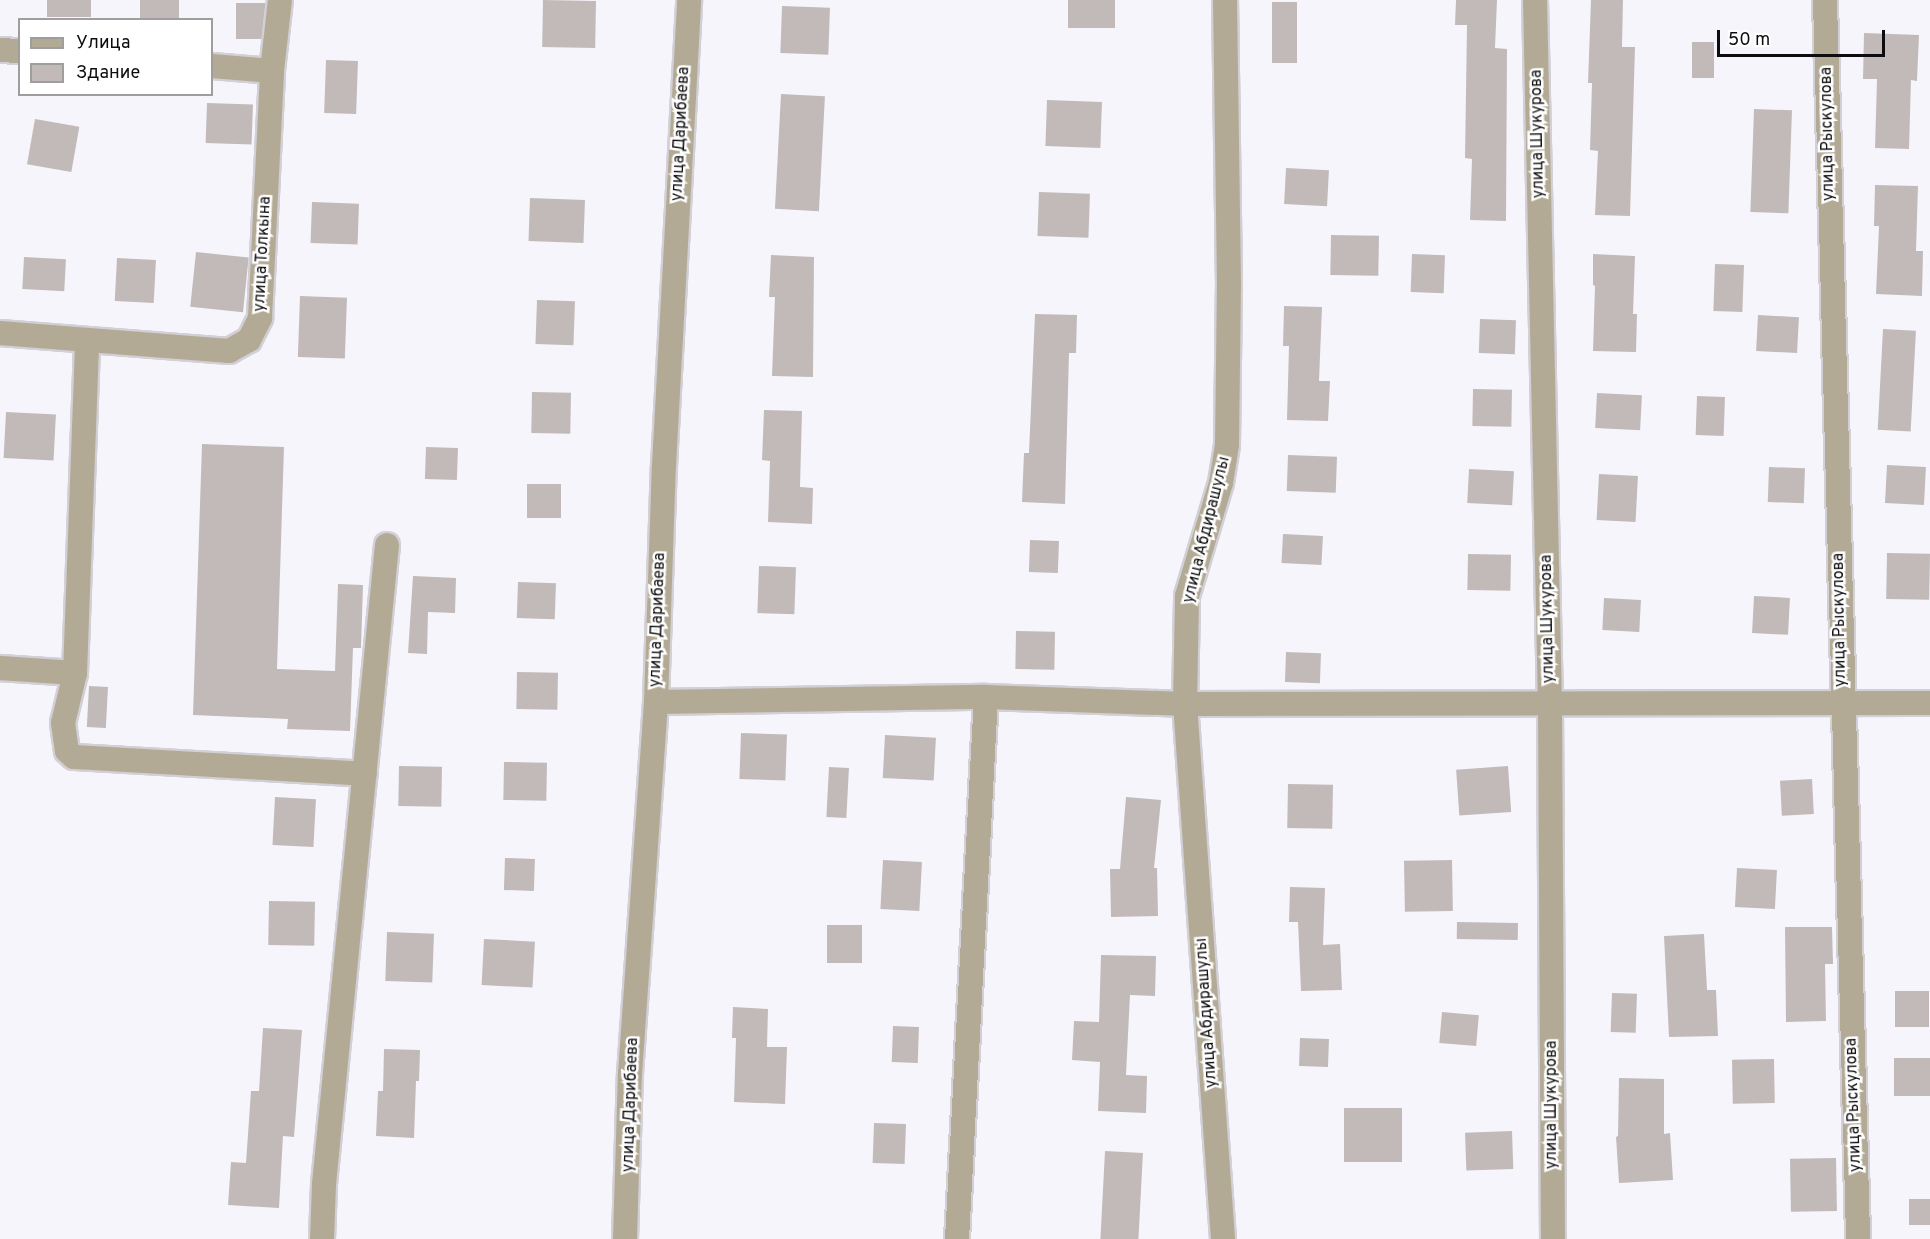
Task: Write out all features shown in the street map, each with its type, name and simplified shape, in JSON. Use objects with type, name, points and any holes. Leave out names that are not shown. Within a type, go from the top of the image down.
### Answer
[{"type":"street","name":"улица Толкына","points":[[0,333],[229,351],[249,340],[260,318],[273,71],[280,0]]},
{"type":"street","name":"улица Дарибаева","points":[[625,1239],[630,1074],[656,702],[664,466],[688,0]]},
{"type":"street","name":"улица Абдирашулы","points":[[1223,1239],[1185,704],[1187,596],[1221,483],[1227,445],[1229,285],[1225,0]]},
{"type":"street","name":"улица Шукурова","points":[[1535,0],[1550,705],[1553,1239]]},
{"type":"street","name":"улица Рыскулова","points":[[1825,0],[1858,1239]]},
{"type":"street","points":[[0,50],[18,51]]},
{"type":"street","points":[[213,66],[273,71]]},
{"type":"street","points":[[87,341],[75,673],[63,723],[67,751],[74,757],[365,774]]},
{"type":"street","points":[[322,1239],[324,1184],[387,545]]},
{"type":"street","points":[[0,668],[75,673]]},
{"type":"street","points":[[957,1239],[986,697]]},
{"type":"street","points":[[656,702],[986,697],[1185,704],[1930,703]]},
{"type":"building","points":[[47,0],[91,0],[91,17],[47,17]]},
{"type":"building","points":[[140,0],[179,0],[179,18],[140,18]]},
{"type":"building","points":[[543,0],[596,1],[595,48],[542,47]]},
{"type":"building","points":[[1068,0],[1115,0],[1115,28],[1068,28]]},
{"type":"building","points":[[1456,0],[1497,0],[1495,48],[1507,49],[1506,221],[1470,220],[1472,159],[1465,158],[1467,25],[1455,25]]},
{"type":"building","points":[[1591,0],[1623,0],[1622,47],[1635,47],[1630,216],[1595,215],[1598,151],[1590,150],[1592,83],[1588,83]]},
{"type":"building","points":[[1272,2],[1297,2],[1297,63],[1272,63]]},
{"type":"building","points":[[236,3],[265,3],[265,39],[236,39]]},
{"type":"building","points":[[782,6],[830,8],[828,55],[780,53]]},
{"type":"building","points":[[1864,33],[1919,35],[1917,81],[1911,80],[1909,149],[1875,148],[1877,79],[1863,79]]},
{"type":"building","points":[[1692,42],[1714,42],[1714,78],[1692,78]]},
{"type":"building","points":[[326,60],[358,61],[356,114],[324,113]]},
{"type":"building","points":[[781,94],[825,96],[819,211],[775,209]]},
{"type":"building","points":[[1047,100],[1102,102],[1100,148],[1045,146]]},
{"type":"building","points":[[207,103],[253,105],[252,145],[206,143]]},
{"type":"building","points":[[1754,109],[1792,110],[1788,213],[1750,212]]},
{"type":"building","points":[[35,119],[79,127],[71,172],[27,164]]},
{"type":"building","points":[[1286,168],[1329,170],[1327,206],[1284,204]]},
{"type":"building","points":[[1875,185],[1918,186],[1916,251],[1923,251],[1922,296],[1876,294],[1879,226],[1874,226]]},
{"type":"building","points":[[1039,192],[1090,194],[1088,238],[1037,236]]},
{"type":"building","points":[[530,198],[585,200],[583,243],[528,241]]},
{"type":"building","points":[[312,202],[359,204],[358,245],[311,243]]},
{"type":"building","points":[[1331,235],[1379,236],[1378,276],[1330,275]]},
{"type":"building","points":[[196,252],[249,258],[243,312],[190,307]]},
{"type":"building","points":[[1412,254],[1445,255],[1444,293],[1411,292]]},
{"type":"building","points":[[1593,254],[1635,256],[1633,314],[1637,314],[1636,352],[1593,351],[1595,286],[1593,285]]},
{"type":"building","points":[[771,255],[814,257],[813,377],[772,376],[775,297],[769,297]]},
{"type":"building","points":[[24,257],[66,259],[64,291],[22,289]]},
{"type":"building","points":[[117,258],[156,260],[154,303],[115,301]]},
{"type":"building","points":[[1715,264],[1744,265],[1742,312],[1713,311]]},
{"type":"building","points":[[300,296],[347,298],[345,359],[298,357]]},
{"type":"building","points":[[537,300],[575,301],[573,345],[535,344]]},
{"type":"building","points":[[1284,306],[1322,307],[1319,381],[1330,381],[1328,421],[1287,420],[1289,346],[1283,346]]},
{"type":"building","points":[[1035,314],[1077,315],[1076,353],[1069,353],[1065,504],[1022,502],[1024,453],[1029,453]]},
{"type":"building","points":[[1758,315],[1799,317],[1797,353],[1756,351]]},
{"type":"building","points":[[1480,319],[1516,320],[1515,354],[1479,353]]},
{"type":"building","points":[[1883,329],[1916,331],[1911,432],[1878,430]]},
{"type":"building","points":[[1473,389],[1512,390],[1511,427],[1472,426]]},
{"type":"building","points":[[532,392],[571,393],[570,434],[531,433]]},
{"type":"building","points":[[1597,393],[1642,395],[1640,430],[1595,428]]},
{"type":"building","points":[[1697,396],[1725,397],[1724,436],[1696,435]]},
{"type":"building","points":[[764,410],[802,411],[800,487],[813,488],[812,524],[768,522],[770,461],[762,460]]},
{"type":"building","points":[[6,412],[56,415],[54,461],[4,458]]},
{"type":"building","points":[[202,444],[284,447],[277,669],[335,671],[338,584],[363,585],[361,648],[353,648],[350,731],[287,729],[288,719],[193,715]]},
{"type":"building","points":[[426,447],[458,448],[457,480],[425,479]]},
{"type":"building","points":[[1288,455],[1337,457],[1336,493],[1287,491]]},
{"type":"building","points":[[1887,465],[1926,467],[1924,505],[1885,503]]},
{"type":"building","points":[[1769,467],[1805,468],[1804,503],[1768,502]]},
{"type":"building","points":[[1469,469],[1514,471],[1512,505],[1467,503]]},
{"type":"building","points":[[1599,474],[1638,476],[1636,522],[1597,520]]},
{"type":"building","points":[[527,484],[561,484],[561,518],[527,518]]},
{"type":"building","points":[[1283,534],[1323,536],[1321,565],[1281,563]]},
{"type":"building","points":[[1030,540],[1059,541],[1058,573],[1029,572]]},
{"type":"building","points":[[1887,553],[1930,554],[1929,600],[1886,599]]},
{"type":"building","points":[[1468,554],[1511,555],[1510,591],[1467,590]]},
{"type":"building","points":[[759,566],[796,567],[794,614],[757,613]]},
{"type":"building","points":[[413,576],[456,578],[455,613],[428,612],[427,654],[408,653]]},
{"type":"building","points":[[518,582],[556,583],[555,619],[517,618]]},
{"type":"building","points":[[1754,596],[1790,598],[1788,635],[1752,633]]},
{"type":"building","points":[[1604,598],[1641,600],[1639,632],[1602,630]]},
{"type":"building","points":[[1016,631],[1055,632],[1054,670],[1015,669]]},
{"type":"building","points":[[1286,652],[1321,653],[1320,683],[1285,682]]},
{"type":"building","points":[[517,672],[558,673],[557,710],[516,709]]},
{"type":"building","points":[[89,686],[108,687],[106,728],[87,727]]},
{"type":"building","points":[[741,733],[787,735],[785,781],[739,779]]},
{"type":"building","points":[[885,735],[936,738],[934,781],[883,778]]},
{"type":"building","points":[[504,762],[547,763],[546,801],[503,800]]},
{"type":"building","points":[[399,766],[442,767],[441,807],[398,806]]},
{"type":"building","points":[[1508,766],[1511,812],[1459,816],[1456,770]]},
{"type":"building","points":[[829,767],[849,768],[846,818],[826,817]]},
{"type":"building","points":[[1812,779],[1814,814],[1782,816],[1780,781]]},
{"type":"building","points":[[1288,784],[1333,785],[1332,829],[1287,828]]},
{"type":"building","points":[[275,797],[316,799],[313,847],[272,845]]},
{"type":"building","points":[[1126,797],[1161,800],[1154,868],[1157,868],[1158,916],[1111,917],[1110,869],[1120,869]]},
{"type":"building","points":[[505,858],[535,859],[534,891],[504,890]]},
{"type":"building","points":[[883,860],[922,862],[919,911],[880,909]]},
{"type":"building","points":[[1452,860],[1453,911],[1405,912],[1404,861]]},
{"type":"building","points":[[1737,868],[1777,870],[1775,909],[1735,907]]},
{"type":"building","points":[[1290,887],[1325,888],[1323,945],[1340,944],[1342,990],[1301,991],[1298,922],[1289,922]]},
{"type":"building","points":[[269,901],[315,902],[314,946],[268,945]]},
{"type":"building","points":[[1457,922],[1518,923],[1518,940],[1457,939]]},
{"type":"building","points":[[827,925],[862,925],[862,963],[827,963]]},
{"type":"building","points":[[1785,927],[1832,927],[1833,964],[1825,964],[1826,1021],[1786,1022]]},
{"type":"building","points":[[387,932],[434,934],[432,983],[385,981]]},
{"type":"building","points":[[1704,934],[1707,990],[1716,990],[1718,1036],[1669,1037],[1664,936]]},
{"type":"building","points":[[484,939],[535,942],[533,988],[482,985]]},
{"type":"building","points":[[1101,955],[1156,956],[1155,996],[1130,995],[1126,1075],[1147,1076],[1146,1113],[1098,1111],[1100,1062],[1072,1060],[1074,1021],[1099,1022]]},
{"type":"building","points":[[1895,991],[1929,991],[1929,1027],[1895,1027]]},
{"type":"building","points":[[1612,993],[1637,994],[1636,1033],[1611,1032]]},
{"type":"building","points":[[733,1007],[768,1009],[767,1047],[787,1047],[785,1104],[734,1102],[736,1038],[732,1038]]},
{"type":"building","points":[[1442,1012],[1479,1015],[1476,1046],[1439,1043]]},
{"type":"building","points":[[893,1026],[919,1027],[918,1063],[892,1062]]},
{"type":"building","points":[[263,1028],[302,1030],[294,1137],[283,1136],[279,1208],[228,1205],[231,1162],[246,1163],[251,1091],[259,1091]]},
{"type":"building","points":[[1300,1038],[1329,1039],[1328,1067],[1299,1066]]},
{"type":"building","points":[[384,1049],[420,1050],[419,1081],[416,1081],[414,1138],[376,1136],[378,1091],[383,1091]]},
{"type":"building","points":[[1894,1058],[1930,1058],[1930,1096],[1894,1096]]},
{"type":"building","points":[[1774,1059],[1775,1103],[1733,1104],[1732,1060]]},
{"type":"building","points":[[1619,1078],[1664,1079],[1664,1134],[1670,1133],[1673,1180],[1619,1183],[1616,1137],[1618,1136]]},
{"type":"building","points":[[1344,1108],[1402,1108],[1402,1162],[1344,1162]]},
{"type":"building","points":[[874,1123],[906,1124],[905,1164],[873,1163]]},
{"type":"building","points":[[1512,1131],[1513,1169],[1466,1171],[1465,1133]]},
{"type":"building","points":[[1105,1151],[1143,1153],[1138,1239],[1100,1239]]},
{"type":"building","points":[[1836,1158],[1837,1211],[1791,1212],[1790,1159]]},
{"type":"building","points":[[1909,1199],[1930,1199],[1930,1225],[1909,1225]]}]
